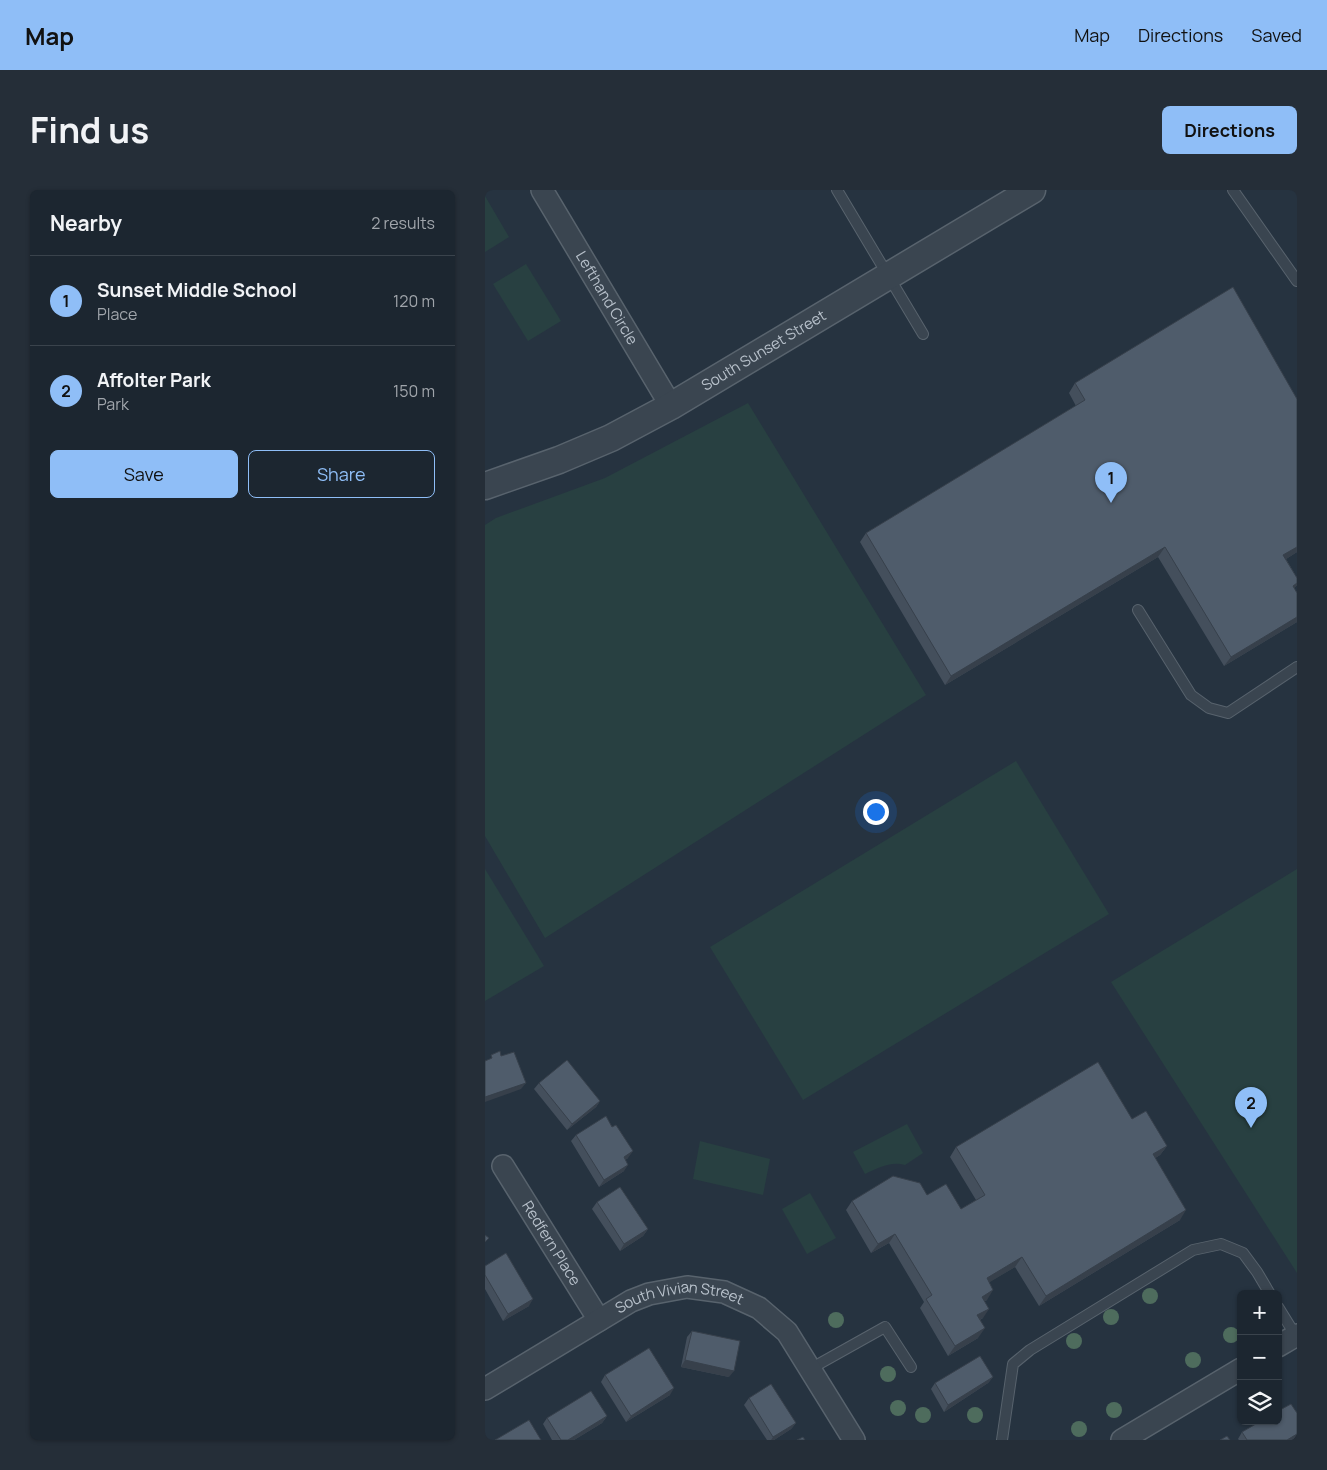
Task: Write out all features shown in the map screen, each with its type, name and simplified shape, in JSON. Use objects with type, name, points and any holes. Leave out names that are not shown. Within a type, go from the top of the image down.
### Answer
[{"type":"street","name":"Lefthand Circle","points":[[541,190],[671,406]]},
{"type":"street","name":"South Sunset Street","points":[[485,486],[559,460],[611,438],[671,406],[1032,190]]},
{"type":"street","name":"Redfern Place","points":[[503,1166],[599,1320]]},
{"type":"street","name":"South Vivian Street","points":[[485,1388],[631,1301],[649,1294],[687,1287],[724,1292],[759,1308],[787,1332],[854,1440]]},
{"type":"street","points":[[1123,1440],[1237,1371]]},
{"type":"lane","points":[[837,190],[923,334]]},
{"type":"lane","points":[[1233,190],[1297,281]]},
{"type":"lane","points":[[1138,610],[1191,695],[1209,708],[1228,714],[1297,667]]},
{"type":"lane","points":[[1002,1440],[1013,1364],[1030,1350],[1193,1250],[1221,1244],[1243,1253],[1268,1290]]},
{"type":"lane","points":[[1282,1318],[1290,1339]]},
{"type":"lane","points":[[810,1369],[885,1327],[911,1367]]},
{"type":"green space","points":[[485,196],[509,237],[485,252]]},
{"type":"green space","points":[[526,264],[561,321],[528,341],[493,284]]},
{"type":"green space","points":[[748,403],[926,695],[545,938],[485,836],[485,525],[496,518],[605,478]]},
{"type":"green space","points":[[1016,761],[1109,914],[803,1100],[710,947]]},
{"type":"green space","points":[[485,869],[544,966],[485,1001]]},
{"type":"green space","points":[[1297,869],[1297,1273],[1111,982]]},
{"type":"green space","points":[[907,1124],[923,1153],[905,1165],[894,1164],[880,1167],[865,1174],[853,1152]]},
{"type":"green space","points":[[700,1141],[770,1159],[763,1195],[693,1179]]},
{"type":"green space","points":[[810,1193],[836,1238],[807,1254],[782,1209]]},
{"type":"building","points":[[1233,287],[1297,399],[1297,547],[1283,555],[1297,578],[1297,583],[1293,586],[1297,593],[1297,617],[1231,657],[1165,547],[951,676],[866,533],[1085,400],[1075,383]]},
{"type":"building","points":[[500,1051],[501,1056],[514,1052],[526,1083],[485,1097],[485,1061],[492,1058],[491,1055]]},
{"type":"building","points":[[567,1060],[600,1101],[572,1124],[539,1083]]},
{"type":"building","points":[[1098,1062],[1132,1119],[1146,1111],[1167,1146],[1153,1154],[1186,1210],[1046,1296],[1022,1257],[987,1278],[993,1290],[982,1297],[989,1309],[977,1315],[985,1328],[955,1346],[926,1299],[932,1295],[895,1234],[878,1244],[852,1201],[893,1176],[920,1183],[927,1195],[946,1184],[961,1209],[985,1195],[956,1147]]},
{"type":"building","points":[[606,1116],[612,1127],[616,1125],[633,1151],[624,1157],[628,1165],[604,1180],[576,1135]]},
{"type":"building","points":[[620,1187],[648,1229],[624,1244],[597,1202]]},
{"type":"building","points":[[506,1253],[533,1299],[508,1314],[485,1275],[485,1266]]},
{"type":"building","points":[[692,1331],[740,1341],[734,1371],[685,1360]]},
{"type":"building","points":[[649,1348],[674,1388],[631,1416],[605,1375]]},
{"type":"building","points":[[980,1356],[993,1377],[948,1405],[935,1383]]},
{"type":"building","points":[[771,1384],[796,1423],[773,1437],[749,1398]]},
{"type":"building","points":[[591,1391],[607,1416],[568,1440],[561,1440],[547,1418]]},
{"type":"building","points":[[1291,1404],[1297,1413],[1297,1434],[1287,1440],[1247,1440],[1242,1432],[1254,1425],[1282,1425],[1282,1409]]},
{"type":"building","points":[[529,1420],[541,1440],[495,1440]]},
{"type":"building","points":[[1227,1436],[1230,1440],[1220,1440]]},
{"type":"place","name":"Sunset Middle School","points":[[1111,503]]},
{"type":"place","name":"Affolter Park","points":[[1251,1128]]}]
